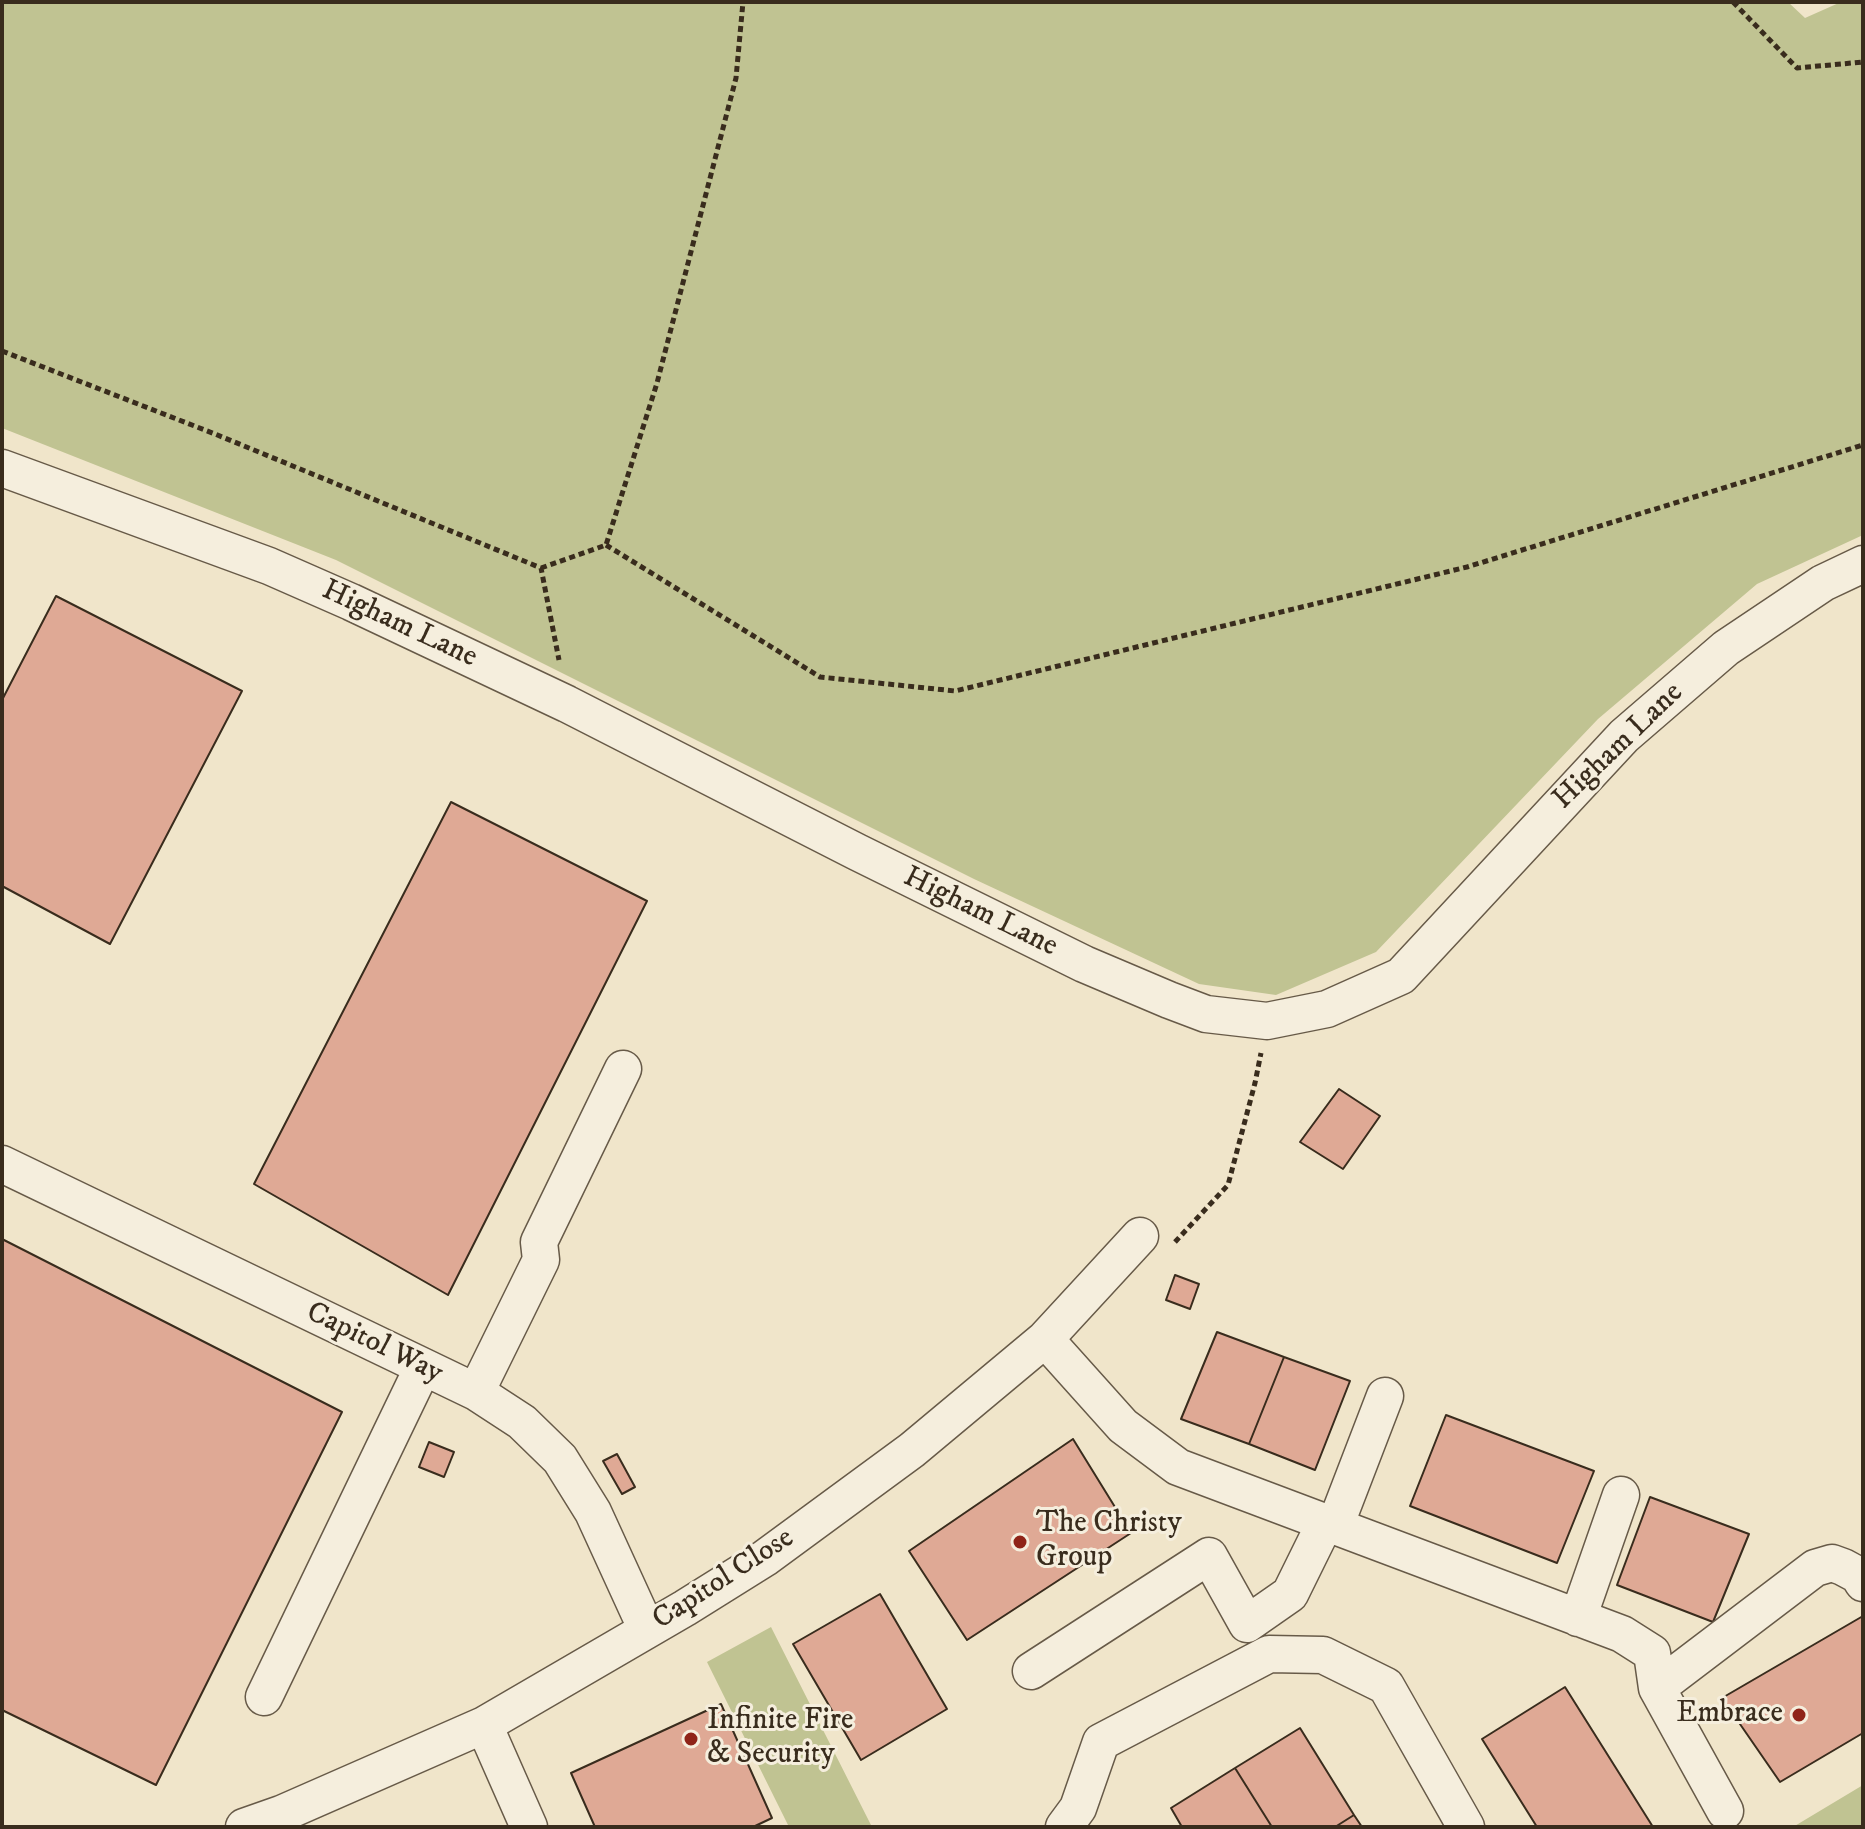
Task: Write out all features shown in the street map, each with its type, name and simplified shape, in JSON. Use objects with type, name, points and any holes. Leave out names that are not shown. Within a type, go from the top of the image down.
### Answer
[{"type":"street","name":"Higham Lane","points":[[2,468],[269,566],[351,602],[567,704],[1084,964],[1206,1014],[1267,1021],[1327,1009],[1401,976],[1624,736],[1726,648],[1823,583],[1863,564]]},
{"type":"street","points":[[466,1388],[541,1260],[539,1242],[623,1069]]},
{"type":"street","name":"Capitol Way","points":[[2,1164],[466,1388],[522,1422],[560,1459],[593,1512],[647,1630]]},
{"type":"street","name":"Capitol Close","points":[[244,1827],[281,1814],[484,1725],[765,1558],[912,1450],[1045,1339],[1140,1236]]},
{"type":"street","points":[[1045,1339],[1123,1426],[1178,1467],[1622,1634],[1652,1653],[1657,1688],[1725,1811]]},
{"type":"street","points":[[264,1697],[423,1367]]},
{"type":"street","points":[[1031,1671],[1209,1556],[1247,1624],[1290,1594],[1330,1524],[1385,1396]]},
{"type":"street","points":[[1578,1618],[1621,1495]]},
{"type":"street","points":[[1657,1688],[1815,1568],[1832,1563],[1858,1575],[1863,1583]]},
{"type":"street","points":[[1077,1821],[1101,1742],[1269,1654],[1323,1655],[1386,1686],[1466,1827]]},
{"type":"street","points":[[484,1725],[529,1827]]},
{"type":"path","points":[[606,545],[657,383],[736,78],[743,2]]},
{"type":"path","points":[[1733,2],[1797,68],[1863,62]]},
{"type":"path","points":[[2,351],[215,434],[541,568],[606,545]]},
{"type":"path","points":[[606,545],[820,677],[955,691],[1467,567],[1863,445]]},
{"type":"path","points":[[541,568],[567,704]]},
{"type":"path","points":[[1140,1236],[1163,1255],[1228,1185],[1255,1083],[1267,1021]]},
{"type":"green space","points":[[2,2],[1788,2],[1805,18],[1841,2],[1863,2],[1863,535],[1757,584],[1598,719],[1376,952],[1276,995],[1199,984],[974,879],[336,560],[2,428]]},
{"type":"green space","points":[[771,1627],[872,1827],[789,1827],[707,1662]]},
{"type":"green space","points":[[1863,1785],[1863,1827],[1793,1827]]},
{"type":"building","points":[[56,596],[242,691],[110,944],[2,886],[2,700]]},
{"type":"building","points":[[451,802],[647,901],[448,1295],[254,1184]]},
{"type":"building","points":[[1339,1089],[1380,1116],[1343,1169],[1300,1142]]},
{"type":"building","points":[[2,1239],[342,1412],[156,1785],[2,1710]]},
{"type":"building","points":[[1175,1275],[1199,1284],[1190,1309],[1166,1300]]},
{"type":"building","points":[[1217,1332],[1284,1357],[1249,1444],[1181,1419]]},
{"type":"building","points":[[1284,1357],[1350,1381],[1315,1470],[1249,1444]]},
{"type":"building","points":[[1446,1415],[1594,1471],[1557,1563],[1410,1506]]},
{"type":"building","name":"The Christy Group","points":[[1073,1439],[1131,1533],[967,1640],[909,1551]]},
{"type":"building","points":[[429,1442],[454,1452],[444,1477],[419,1467]]},
{"type":"building","points":[[617,1454],[635,1487],[622,1494],[603,1461]]},
{"type":"building","points":[[1650,1497],[1749,1534],[1713,1622],[1617,1585]]},
{"type":"building","points":[[880,1594],[947,1709],[861,1760],[793,1644]]},
{"type":"building","name":"Embrace","points":[[1863,1616],[1863,1733],[1780,1782],[1722,1698]]},
{"type":"building","points":[[1565,1687],[1653,1827],[1537,1827],[1482,1739]]},
{"type":"building","name":"Infinite Fire & Security","points":[[721,1704],[772,1818],[753,1827],[595,1827],[571,1773]]},
{"type":"building","points":[[1300,1728],[1354,1815],[1335,1827],[1272,1827],[1235,1768]]},
{"type":"building","points":[[1235,1768],[1272,1827],[1182,1827],[1171,1808]]},
{"type":"building","points":[[1354,1815],[1362,1827],[1335,1827]]},
{"type":"place","name":"The Christy Group","points":[[1020,1542]]},
{"type":"place","name":"Embrace","points":[[1799,1715]]},
{"type":"place","name":"Infinite Fire & Security","points":[[691,1739]]}]
